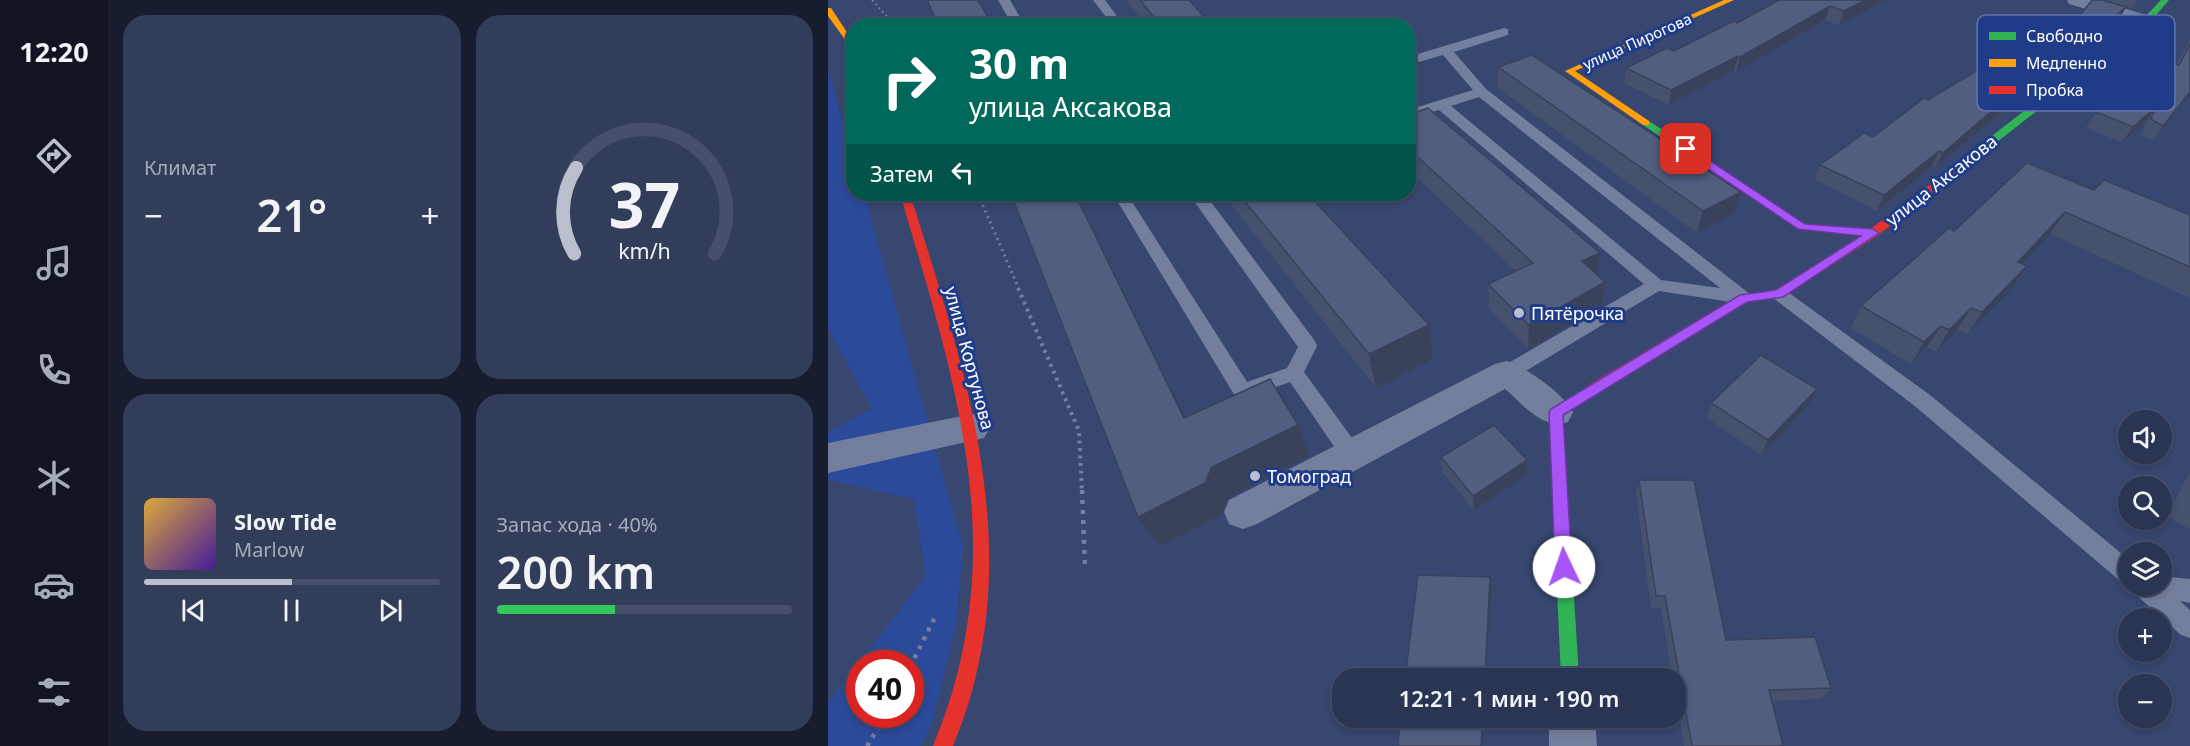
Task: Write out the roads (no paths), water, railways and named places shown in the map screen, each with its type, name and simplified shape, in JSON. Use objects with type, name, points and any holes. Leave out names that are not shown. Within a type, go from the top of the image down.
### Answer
[{"type":"street","name":"улица Пирогова","points":[[1730,0],[1569,71],[1802,227],[1873,233]]},
{"type":"street","points":[[2076,0],[2126,15]]},
{"type":"street","name":"улица Аксакова","points":[[2151,15],[2165,0]]},
{"type":"street","points":[[828,10],[846,38]]},
{"type":"street","name":"улица Аксакова","points":[[1556,412],[1744,298],[1779,294],[1873,233],[2030,111]]},
{"type":"street","name":"улица Кортунова","points":[[907,201],[972,428],[985,530],[982,598],[977,637],[950,732],[943,746]]},
{"type":"street","points":[[1243,512],[1507,373],[1556,412],[1569,668]]},
{"type":"street","points":[[828,458],[972,428]]},
{"type":"street","points":[[1572,728],[1573,746]]},
{"type":"lane","points":[[1004,0],[1014,18]]},
{"type":"lane","points":[[1100,0],[1113,18]]},
{"type":"lane","points":[[1416,59],[1504,32]]},
{"type":"lane","points":[[1446,50],[1481,92],[1744,298]]},
{"type":"lane","points":[[1416,113],[1481,92]]},
{"type":"lane","points":[[1442,105],[1656,285],[1744,298]]},
{"type":"lane","points":[[1124,201],[1242,391],[1294,373],[1308,346],[1202,201]]},
{"type":"lane","points":[[1507,373],[1656,285]]},
{"type":"lane","points":[[1779,294],[1923,400],[2118,565]]},
{"type":"lane","points":[[1294,373],[1352,455]]},
{"type":"lane","points":[[2172,588],[2190,591]]},
{"type":"lane","points":[[2156,596],[2190,626]]},
{"type":"place","name":"Пятёрочка","points":[[1519,313]]},
{"type":"place","name":"Томоград","points":[[1255,476]]}]
